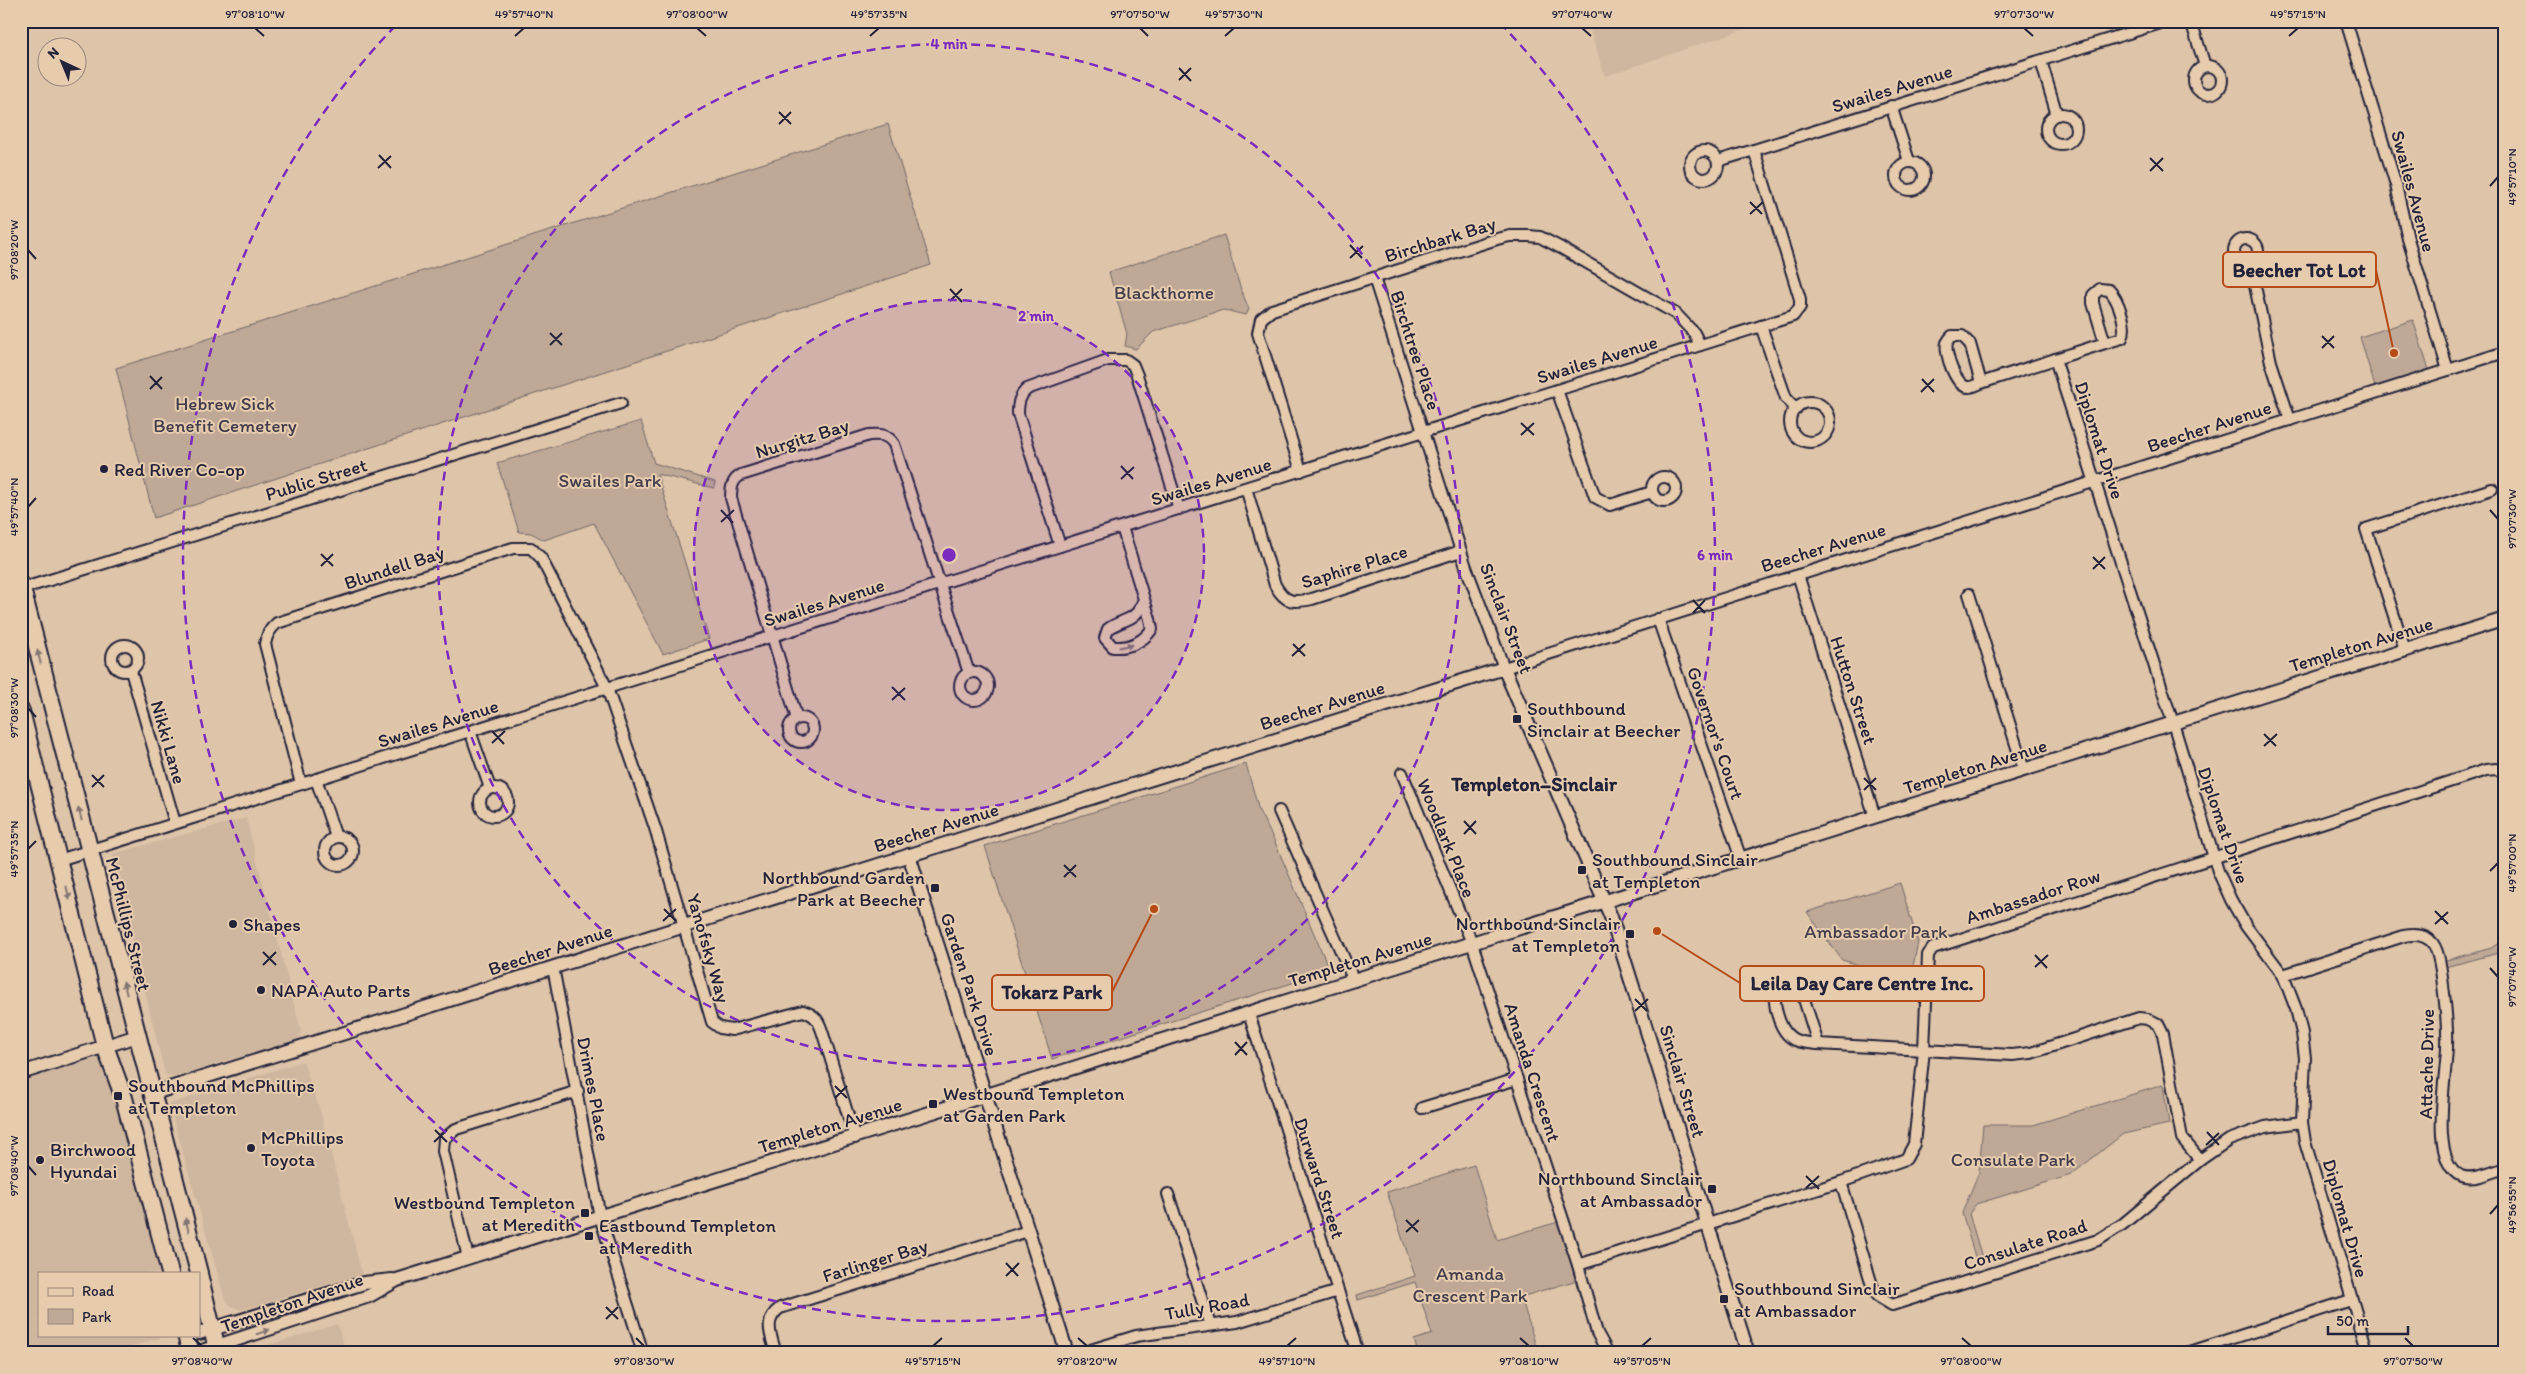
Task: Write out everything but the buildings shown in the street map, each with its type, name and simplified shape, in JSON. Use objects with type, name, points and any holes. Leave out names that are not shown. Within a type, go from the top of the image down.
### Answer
[{"type":"main road","name":"McPhillips Street","points":[[22,588],[151,1094],[199,1272]]},
{"type":"main road","points":[[21,710],[106,1046],[124,1098],[170,1272]]},
{"type":"main road","name":"McPhillips Street","points":[[194,1337],[217,1350]]},
{"type":"street","name":"Swailes Avenue","points":[[59,860],[1793,316],[1800,307],[1800,299],[1754,150],[2167,21]]},
{"type":"street","points":[[2191,21],[2205,66]]},
{"type":"street","name":"Swailes Avenue","points":[[2346,21],[2396,185],[2408,239],[2448,370]]},
{"type":"street","points":[[2041,61],[2058,115]]},
{"type":"street","points":[[1891,106],[1909,161]]},
{"type":"street","points":[[1718,162],[1754,150]]},
{"type":"street","name":"Birchbark Bay","points":[[1301,471],[1258,333],[1261,319],[1272,310],[1510,236],[1540,237],[1676,314],[1694,332],[1700,345]]},
{"type":"street","points":[[2250,262],[2271,362],[2290,420]]},
{"type":"street","name":"Birchtree Place","points":[[1374,278],[1424,432]]},
{"type":"street","points":[[1981,383],[1970,344],[1962,336],[1952,336],[1947,342],[1947,351],[1959,382],[1970,387],[2122,338],[2124,327],[2114,294],[2109,290],[2100,290],[2093,295],[2093,303],[2105,343]]},
{"type":"street","points":[[1760,326],[1786,398],[1796,409]]},
{"type":"street","name":"Beecher Avenue","points":[[151,1094],[2505,352]]},
{"type":"street","name":"Diplomat Drive","points":[[2055,359],[2173,723],[2212,857],[2238,913],[2283,975],[2302,1033],[2305,1058],[2302,1122],[2306,1142],[2368,1353]]},
{"type":"street","points":[[1060,546],[1018,414],[1020,397],[1027,389],[1108,360],[1126,360],[1133,365],[1138,374],[1179,509]]},
{"type":"street","points":[[1557,390],[1595,497],[1610,504],[1652,492]]},
{"type":"street","points":[[1807,402],[1821,404],[1826,409],[1831,424],[1829,431],[1823,439],[1809,443],[1797,438],[1790,425],[1790,418],[1796,409],[1807,402]]},
{"type":"street","name":"Public Street","points":[[22,588],[621,403]]},
{"type":"street","name":"Sinclair Street","points":[[1424,432],[1461,551],[1504,668],[1605,902],[1748,1353]]},
{"type":"street","name":"Nurgitz Bay","points":[[773,636],[731,498],[731,489],[735,478],[741,475],[832,446],[869,435],[881,434],[890,438],[894,444],[912,494],[940,584]]},
{"type":"street","name":"Saphire Place","points":[[1246,488],[1275,585],[1281,596],[1290,602],[1312,599],[1461,551]]},
{"type":"street","points":[[2405,650],[2366,528],[2492,489]]},
{"type":"street","points":[[1122,527],[1144,599],[1152,629],[1147,636],[1133,645],[1113,647],[1105,638],[1108,629],[1135,616],[1139,612],[1144,599]]},
{"type":"street","name":"Blundell Bay","points":[[300,784],[265,644],[267,634],[271,628],[276,624],[464,562],[521,546],[536,552],[607,688]]},
{"type":"street","name":"Hutton Street","points":[[1798,575],[1875,817]]},
{"type":"street","points":[[940,584],[969,673]]},
{"type":"street","points":[[1969,594],[2024,770]]},
{"type":"street","name":"Governor's Court","points":[[1658,619],[1742,859]]},
{"type":"street","name":"Templeton Avenue","points":[[196,1353],[217,1350],[369,1296],[398,1280],[2505,619]]},
{"type":"street","points":[[773,636],[796,719]]},
{"type":"street","name":"Nikki Lane","points":[[131,671],[175,823]]},
{"type":"street","name":"Yanofsky Way","points":[[607,688],[646,800],[712,1022],[720,1028],[732,1030],[803,1011],[813,1014],[819,1022],[855,1138]]},
{"type":"street","points":[[470,731],[490,788]]},
{"type":"street","name":"Ambassador Row","points":[[1578,1265],[1840,1182],[1898,1162],[1910,1153],[1914,1144],[1924,1050],[1928,955],[1933,948],[2486,770],[2496,769],[2505,774]]},
{"type":"street","name":"Woodlark Place","points":[[1402,773],[1472,944]]},
{"type":"street","points":[[316,779],[336,837]]},
{"type":"street","points":[[1279,811],[1354,981]]},
{"type":"street","name":"Garden Park Drive","points":[[909,855],[1067,1353]]},
{"type":"street","name":"Attache Drive","points":[[2283,975],[2404,936],[2421,934],[2429,938],[2435,946],[2440,961],[2447,1013],[2447,1048],[2441,1119],[2446,1161],[2453,1171],[2462,1177],[2481,1176],[2505,1168]]},
{"type":"street","name":"Amanda Crescent","points":[[1472,944],[1578,1265],[1597,1333],[1608,1353]]},
{"type":"street","name":"Drimes Place","points":[[553,967],[578,1091],[600,1217],[643,1353]]},
{"type":"street","points":[[1818,1044],[1804,999],[1797,985],[1782,985],[1775,993],[1774,1004],[1784,1030],[1796,1041],[1818,1044],[1990,1055],[2022,1054],[2130,1020],[2148,1019],[2158,1024],[2162,1034],[2182,1138],[2200,1160]]},
{"type":"street","name":"Durward Street","points":[[1249,1014],[1358,1353]]},
{"type":"street","points":[[21,1073],[137,1036]]},
{"type":"street","points":[[1422,1108],[1517,1080]]},
{"type":"street","points":[[468,1258],[443,1151],[444,1138],[456,1129],[578,1091]]},
{"type":"street","name":"Consulate Road","points":[[1840,1182],[1872,1285],[1877,1296],[1892,1304],[2098,1240],[2122,1224],[2217,1148],[2243,1133],[2265,1127],[2302,1122]]},
{"type":"street","points":[[1168,1194],[1210,1325]]},
{"type":"street","name":"Farlinger Bay","points":[[776,1353],[769,1331],[769,1322],[773,1313],[780,1308],[1028,1231]]},
{"type":"street","name":"Templeton Avenue","points":[[200,1335],[364,1283],[398,1280]]},
{"type":"street","name":"Tully Road","points":[[1081,1353],[1136,1336],[1237,1322],[1338,1291]]},
{"type":"street","points":[[2187,1353],[2351,1300]]},
{"type":"shaded area","points":[[1587,21],[1769,21],[1605,76]]},
{"type":"shaded area","points":[[246,818],[301,1031],[300,1038],[182,1075],[170,1076],[165,1074],[112,854]]},
{"type":"shaded area","points":[[114,1053],[121,1057],[176,1272],[38,1272],[38,1336],[165,1336],[113,1353],[21,1353],[21,1080]]},
{"type":"shaded area","points":[[303,1061],[319,1107],[362,1274],[241,1310],[230,1305],[224,1296],[169,1104]]},
{"type":"shaded area","points":[[337,1324],[346,1353],[243,1353]]},
{"type":"green space","name":"Hebrew Sick Benefit Cemetery","points":[[888,124],[931,265],[154,518],[116,368]]},
{"type":"green space","name":"Blackthorne","points":[[1224,235],[1249,309],[1246,315],[1223,310],[1153,332],[1136,349],[1125,346],[1127,334],[1109,272]]},
{"type":"green space","points":[[2413,320],[2429,370],[2375,387],[2360,337]]},
{"type":"green space","name":"Swailes Park","points":[[641,421],[654,463],[715,482],[714,488],[657,474],[709,639],[663,654],[594,523],[544,540],[531,533],[519,532],[497,463]]},
{"type":"green space","points":[[1246,764],[1259,811],[1274,840],[1330,971],[1052,1059],[985,846]]},
{"type":"green space","name":"Ambassador Park","points":[[1900,883],[1918,942],[1911,976],[1880,971],[1842,960],[1807,912]]},
{"type":"green space","points":[[2505,940],[2505,955],[2503,952],[2445,967],[2446,960],[2492,948]]},
{"type":"green space","name":"Consulate Park","points":[[2163,1085],[2169,1124],[2123,1134],[2071,1175],[1976,1204],[1969,1214],[1983,1261],[1977,1263],[1962,1213],[1979,1172],[1983,1125],[2033,1125]]},
{"type":"green space","name":"Amanda Crescent Park","points":[[1474,1165],[1497,1240],[1558,1222],[1577,1280],[1521,1297],[1538,1353],[1418,1353],[1414,1340],[1432,1334],[1415,1282],[1358,1300],[1357,1295],[1415,1276],[1387,1192]]},
{"type":"place","name":"Beecher Tot Lot","points":[[2394,353]]},
{"type":"place","name":"Red River Co-op","points":[[104,469]]},
{"type":"place","name":"Southbound Sinclair at Beecher","points":[[1517,719]]},
{"type":"place","name":"Southbound Sinclair at Templeton","points":[[1582,870]]},
{"type":"place","name":"Northbound Garden Park at Beecher","points":[[935,888]]},
{"type":"place","name":"Tokarz Park","points":[[1154,909]]},
{"type":"place","name":"Shapes","points":[[233,924]]},
{"type":"place","name":"Leila Day Care Centre Inc.","points":[[1657,931]]},
{"type":"place","name":"Northbound Sinclair at Templeton","points":[[1630,934]]},
{"type":"place","name":"NAPA Auto Parts","points":[[261,990]]},
{"type":"place","name":"Southbound McPhillips at Templeton","points":[[118,1096]]},
{"type":"place","name":"Westbound Templeton at Garden Park","points":[[933,1104]]},
{"type":"place","name":"McPhillips Toyota","points":[[251,1148]]},
{"type":"place","name":"Birchwood Hyundai","points":[[40,1160]]},
{"type":"place","name":"Northbound Sinclair at Ambassador","points":[[1712,1189]]},
{"type":"place","name":"Westbound Templeton at Meredith","points":[[585,1213]]},
{"type":"place","name":"Eastbound Templeton at Meredith","points":[[589,1236]]},
{"type":"place","name":"Southbound Sinclair at Ambassador","points":[[1724,1299]]},
{"type":"district","name":"Templeton–Sinclair","points":[[1534,784]]}]
